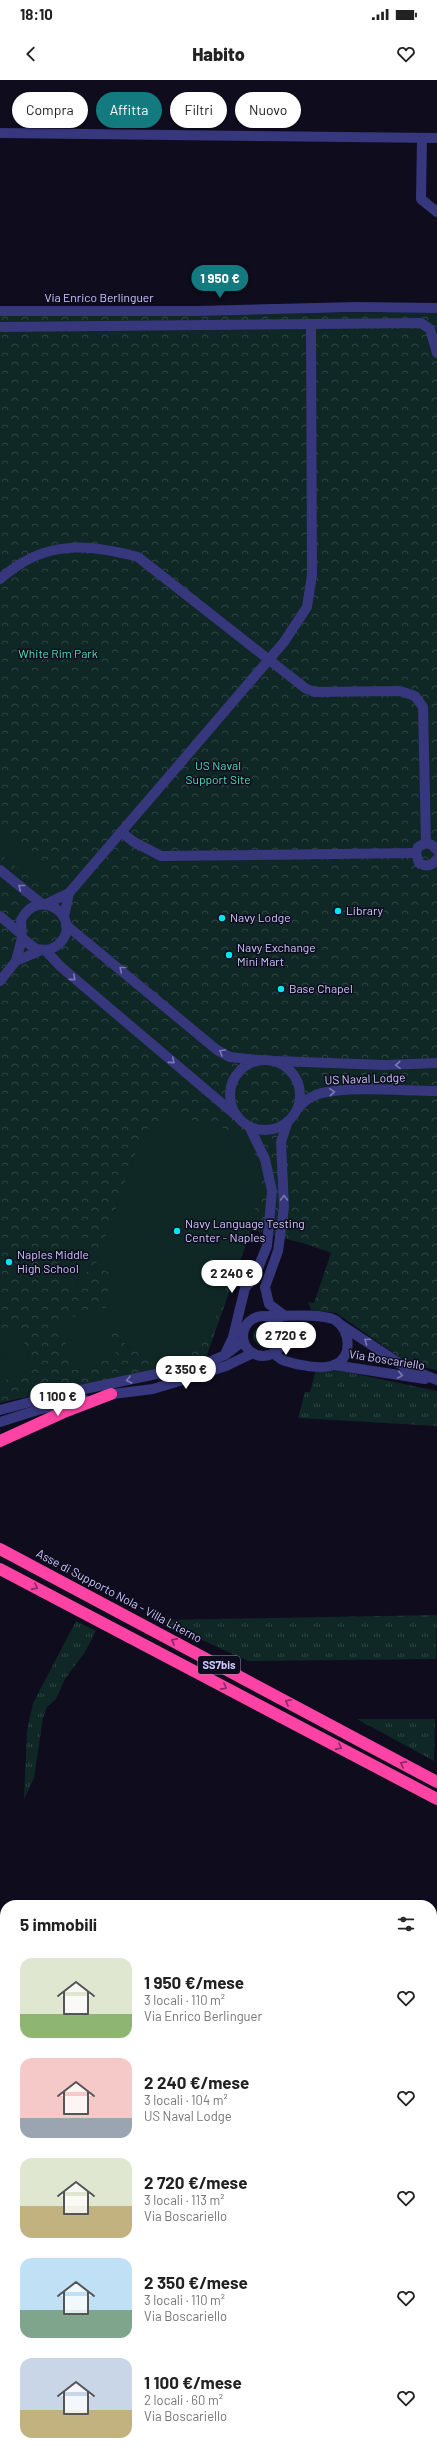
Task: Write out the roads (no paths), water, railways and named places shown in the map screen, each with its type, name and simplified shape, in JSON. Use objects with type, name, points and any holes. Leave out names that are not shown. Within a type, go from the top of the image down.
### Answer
[{"type":"highway","points":[[0,1441],[64,1412],[110,1394]]},
{"type":"highway","points":[[0,1542],[54,1577]]},
{"type":"highway","name":"Asse di Supporto Nola - Villa Literno","points":[[0,1549],[437,1782]]},
{"type":"highway","name":"SS7bis","points":[[0,1569],[437,1799]]},
{"type":"street","points":[[0,133],[437,138]]},
{"type":"street","points":[[422,139],[421,200],[437,212]]},
{"type":"street","name":"Via Enrico Berlinguer","points":[[0,311],[197,311],[357,307],[437,308]]},
{"type":"street","points":[[0,327],[421,323],[430,328],[437,353]]},
{"type":"street","points":[[16,961],[22,936],[21,920],[24,914],[35,906],[44,904],[69,893],[284,642],[307,607],[312,575],[311,324]]},
{"type":"street","points":[[0,579],[35,555],[76,547],[107,549],[138,557],[268,661],[305,688],[314,692],[400,690],[415,696],[423,707],[426,843]]},
{"type":"street","points":[[121,832],[134,842],[161,856],[416,853]]},
{"type":"street","points":[[437,850],[432,845],[426,843],[418,847],[416,853],[419,862],[425,866],[432,864],[437,859]]},
{"type":"street","points":[[0,870],[44,904],[56,908],[65,921],[217,1050],[230,1057],[276,1061],[385,1065],[437,1063]]},
{"type":"street","points":[[1,976],[16,961],[43,950],[52,949],[63,939],[69,893]]},
{"type":"street","points":[[0,916],[22,936],[30,947],[43,950],[61,967],[249,1126],[265,1159],[272,1192],[267,1246],[254,1278],[245,1288],[233,1337],[225,1355]]},
{"type":"street","points":[[238,1117],[230,1098],[230,1087],[241,1069],[259,1060]]},
{"type":"street","points":[[276,1061],[286,1066],[294,1075],[299,1085],[300,1096],[298,1107],[288,1121],[281,1142],[284,1206],[278,1251],[265,1287],[268,1304],[285,1316]]},
{"type":"street","name":"US Naval Lodge","points":[[298,1107],[307,1099],[321,1093],[354,1091],[437,1091]]},
{"type":"street","points":[[249,1126],[269,1129],[288,1121]]},
{"type":"street","points":[[240,1310],[250,1320]]},
{"type":"street","points":[[260,1316],[268,1316],[278,1323],[283,1335],[280,1347],[273,1353],[264,1356],[253,1353],[244,1341],[244,1328],[250,1320],[260,1316]]},
{"type":"street","name":"Via Boscariello","points":[[268,1316],[326,1318],[341,1325],[406,1367],[437,1380]]},
{"type":"street","points":[[334,1366],[343,1358],[348,1348],[347,1337],[341,1325]]},
{"type":"street","points":[[0,1410],[61,1394],[204,1364],[225,1355],[244,1341]]},
{"type":"street","points":[[0,1422],[41,1409],[110,1394],[153,1388],[186,1379],[226,1366],[253,1353]]},
{"type":"street","name":"Via Boscariello","points":[[273,1353],[284,1361],[437,1380]]},
{"type":"place","name":"Library","points":[[338,911]]},
{"type":"place","name":"Navy Lodge","points":[[222,918]]},
{"type":"place","name":"Navy Exchange Mini Mart","points":[[229,955]]},
{"type":"place","name":"Base Chapel","points":[[281,989]]},
{"type":"place","name":"Navy Language Testing Center - Naples","points":[[177,1231]]},
{"type":"place","name":"Naples Middle High School","points":[[9,1262]]},
{"type":"park label","name":"White Rim Park","points":[[58,654]]},
{"type":"park label","name":"US Naval Support Site","points":[[218,773]]}]
